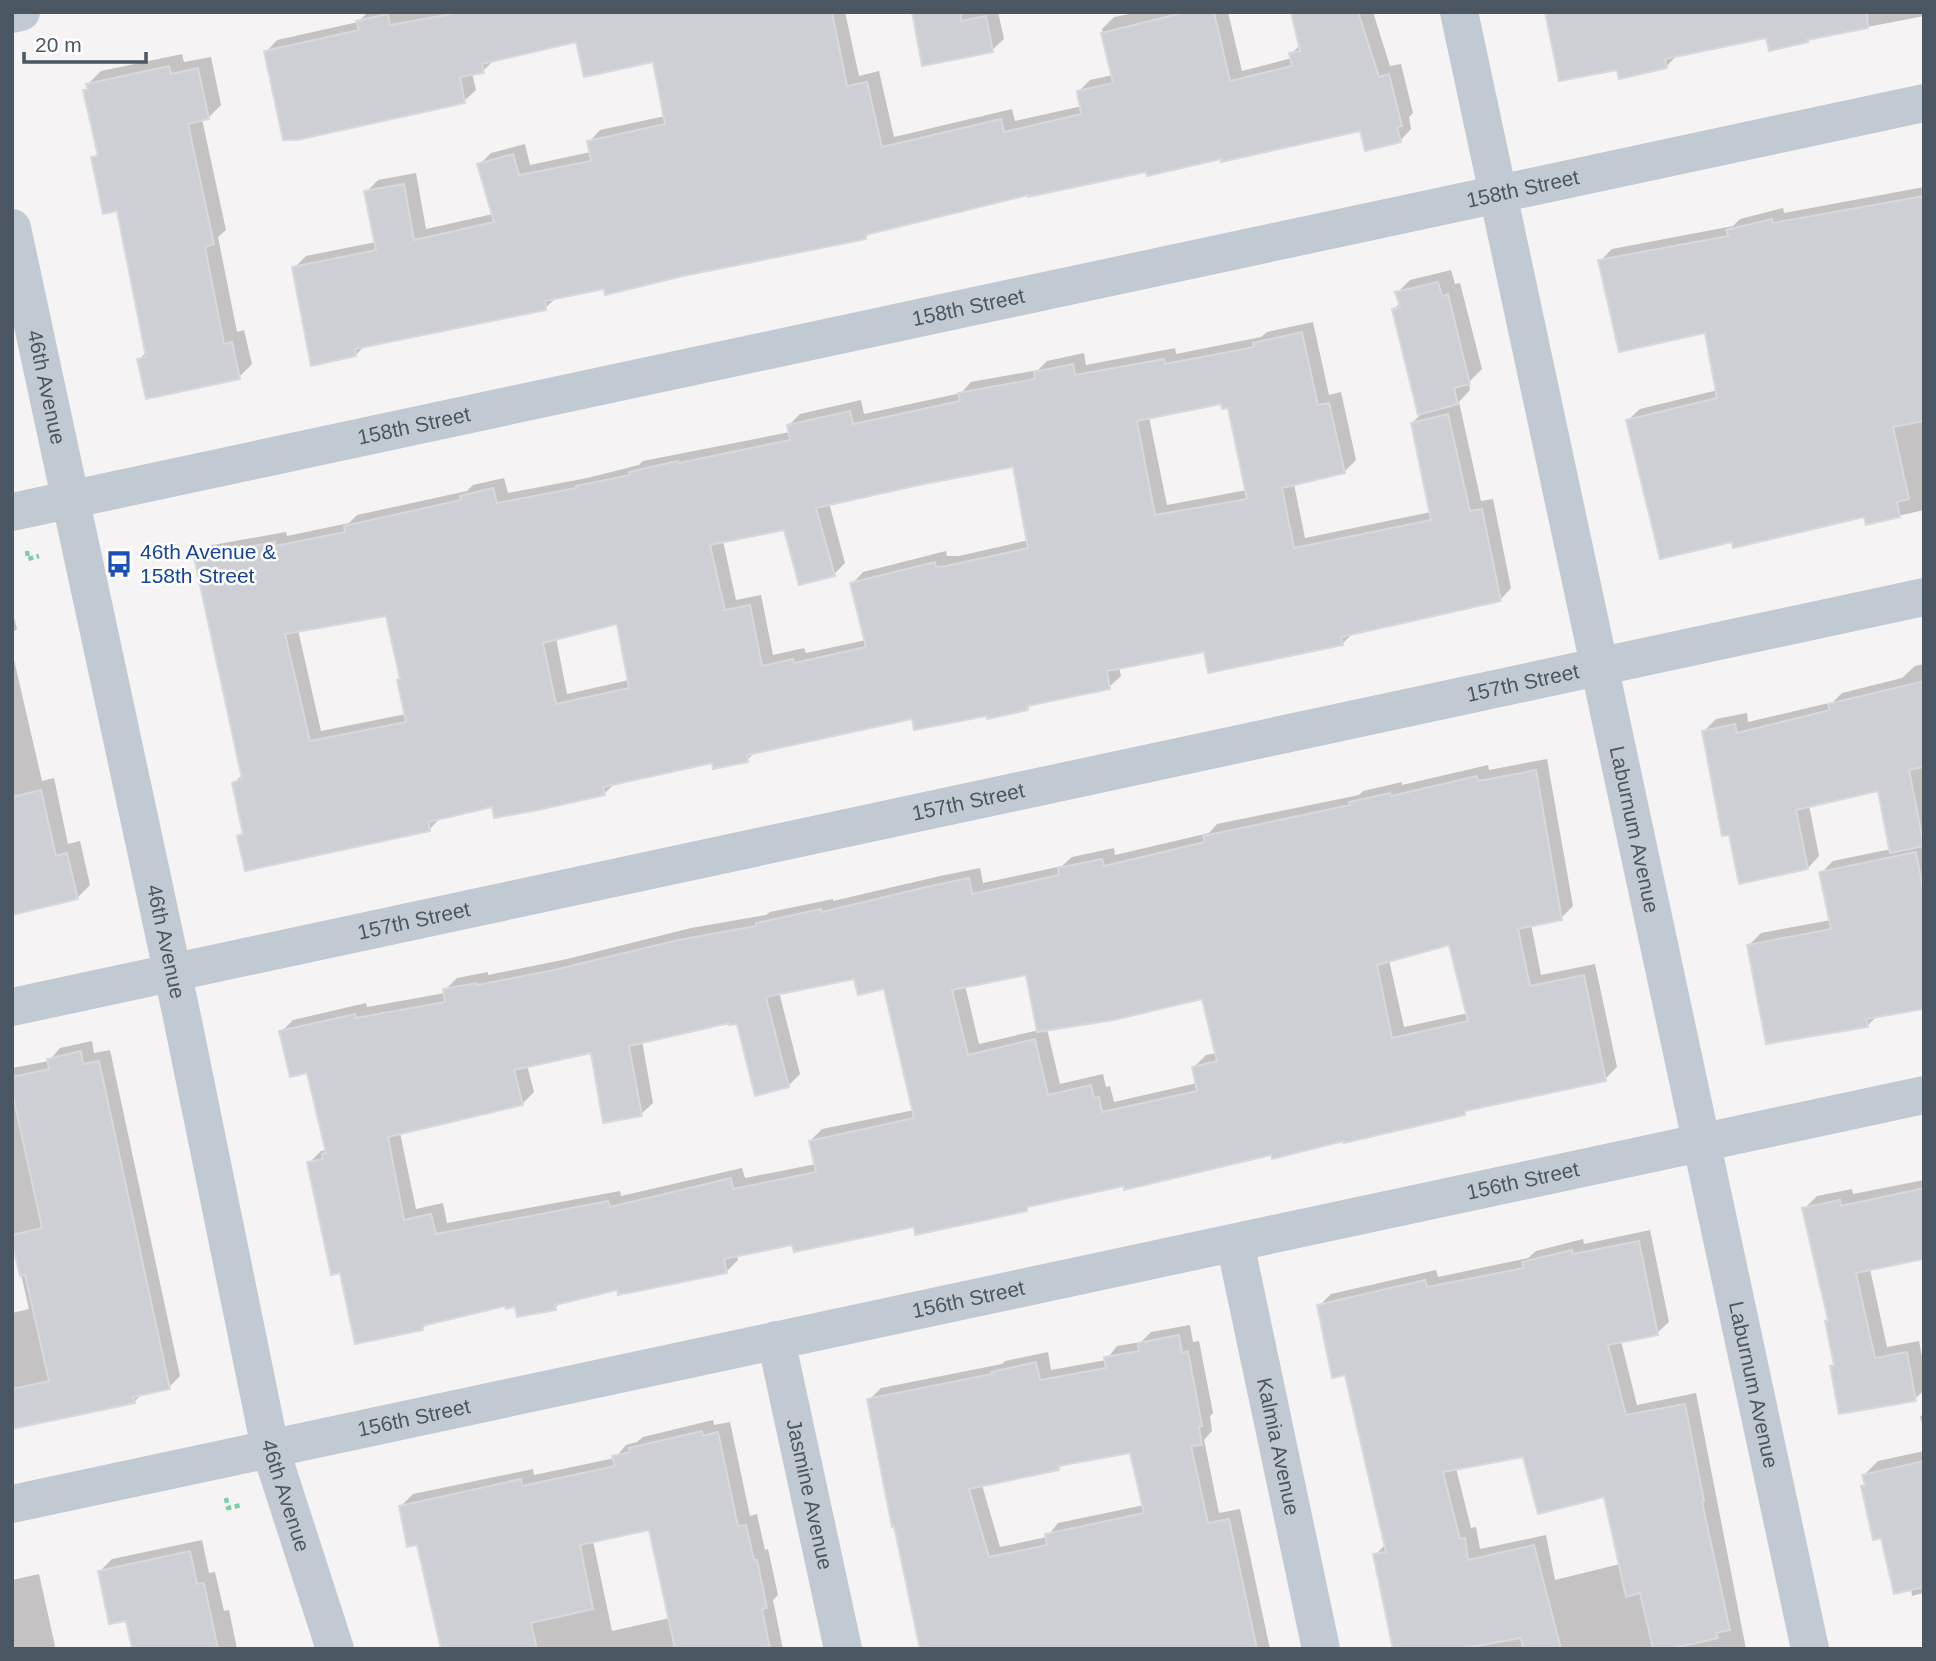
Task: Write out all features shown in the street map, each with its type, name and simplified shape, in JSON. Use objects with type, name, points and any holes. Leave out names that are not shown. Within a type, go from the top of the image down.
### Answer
[{"type":"street","points":[[12,14],[21,12]]},
{"type":"street","name":"Laburnum Avenue","points":[[1459,12],[1810,1649]]},
{"type":"street","name":"158th Street","points":[[12,512],[1924,103]]},
{"type":"street","name":"46th Avenue","points":[[12,228],[172,972],[270,1448],[335,1649]]},
{"type":"street","name":"157th Street","points":[[12,1007],[1924,597]]},
{"type":"street","name":"156th Street","points":[[12,1504],[1924,1095]]},
{"type":"street","name":"Kalmia Avenue","points":[[1235,1243],[1321,1649]]},
{"type":"street","name":"Jasmine Avenue","points":[[776,1340],[844,1649]]},
{"type":"path","points":[[28,559],[39,556]]},
{"type":"path","points":[[228,1508],[242,1505]]},
{"type":"building","points":[[463,12],[832,12],[847,86],[867,82],[882,147],[1001,119],[1004,132],[1081,114],[1077,91],[1113,83],[1101,33],[1186,12],[1214,12],[1230,81],[1292,66],[1289,53],[1300,51],[1291,12],[1358,12],[1379,77],[1389,74],[1402,126],[1397,127],[1401,142],[1365,151],[1360,131],[1221,162],[1221,159],[1147,176],[1146,172],[1028,195],[865,235],[866,239],[683,276],[605,295],[604,289],[545,301],[546,310],[355,349],[356,356],[311,366],[292,267],[376,250],[364,191],[404,184],[414,240],[494,222],[477,164],[513,154],[519,175],[591,161],[587,141],[665,124],[653,62],[584,77],[576,42],[482,64],[484,73],[460,77],[465,103],[297,140],[283,140],[264,51],[359,30],[356,21],[388,14],[390,25]]},
{"type":"building","points":[[912,12],[961,12],[961,21],[986,16],[993,52],[922,66]]},
{"type":"building","points":[[1545,12],[1867,12],[1868,28],[1807,40],[1808,42],[1769,51],[1766,38],[1665,59],[1667,68],[1619,79],[1617,70],[1559,81]]},
{"type":"building","points":[[169,66],[171,74],[198,68],[209,119],[188,124],[214,244],[205,247],[224,344],[232,342],[240,379],[146,399],[137,359],[146,357],[117,211],[103,214],[91,157],[98,156],[83,90],[88,90],[86,84]]},
{"type":"building","points":[[1924,196],[1924,421],[1893,427],[1909,499],[1897,502],[1900,517],[1866,525],[1864,517],[1733,548],[1732,542],[1660,559],[1626,420],[1717,398],[1705,333],[1619,352],[1598,260],[1728,236],[1726,230],[1772,219],[1773,223]]},
{"type":"building","points":[[1438,282],[1442,296],[1448,294],[1470,384],[1454,388],[1458,404],[1418,415],[1392,309],[1400,307],[1395,292]]},
{"type":"building","points":[[1302,332],[1318,405],[1329,403],[1345,473],[1282,488],[1294,548],[1431,520],[1411,423],[1448,414],[1470,511],[1482,509],[1501,601],[1341,637],[1343,645],[1208,673],[1204,652],[1107,671],[1110,689],[1027,706],[1028,710],[914,730],[912,719],[747,755],[748,762],[713,769],[712,763],[603,787],[605,795],[538,810],[494,818],[492,807],[428,822],[430,831],[245,871],[237,836],[243,834],[232,783],[242,779],[194,557],[275,542],[275,546],[345,532],[344,526],[461,500],[460,496],[493,488],[497,503],[576,488],[678,461],[679,463],[790,440],[787,425],[850,411],[853,424],[960,401],[958,393],[1035,379],[1034,372],[1073,364],[1075,375],[1164,359],[1165,364],[1254,347],[1253,343]],"holes":[[[1221,404],[1222,409],[1228,408],[1247,499],[1155,515],[1137,421]],[[1013,467],[1028,548],[946,566],[936,567],[935,562],[850,583],[866,647],[794,663],[793,659],[762,666],[750,605],[725,610],[710,545],[784,530],[799,585],[835,576],[816,508]],[[386,616],[406,722],[310,741],[285,634]],[[617,624],[629,688],[556,704],[543,643]]]},
{"type":"building","points":[[1924,681],[1924,767],[1909,770],[1924,846],[1890,853],[1878,791],[1796,810],[1808,869],[1739,884],[1729,835],[1722,836],[1702,731],[1735,724],[1737,733],[1830,710],[1828,704]]},
{"type":"building","points":[[1536,770],[1562,920],[1518,929],[1530,986],[1584,975],[1606,1081],[1465,1111],[1465,1115],[1344,1143],[1272,1159],[1271,1155],[1124,1190],[1124,1186],[1027,1207],[1027,1211],[915,1235],[914,1227],[794,1252],[792,1245],[724,1259],[727,1273],[618,1295],[617,1290],[555,1305],[556,1310],[517,1317],[515,1307],[506,1309],[505,1306],[422,1326],[423,1330],[355,1344],[340,1273],[331,1275],[307,1162],[323,1159],[322,1154],[326,1153],[307,1073],[290,1077],[279,1031],[355,1014],[356,1018],[445,1002],[443,989],[554,970],[678,940],[756,926],[756,923],[821,909],[822,912],[969,878],[972,894],[1059,875],[1058,868],[1102,859],[1104,866],[1205,842],[1203,836],[1350,805],[1349,802],[1390,793],[1391,796],[1477,776],[1478,781]],"holes":[[[1449,945],[1468,1021],[1392,1038],[1377,965]],[[1026,975],[1037,1032],[1114,1020],[1202,999],[1217,1061],[1192,1067],[1197,1091],[1102,1112],[1099,1097],[1094,1098],[1091,1085],[1048,1095],[1035,1039],[968,1055],[952,990]],[[854,979],[858,995],[884,989],[914,1118],[809,1141],[816,1172],[733,1189],[731,1178],[610,1207],[608,1201],[436,1234],[431,1214],[404,1220],[388,1137],[523,1105],[514,1070],[591,1053],[603,1123],[642,1116],[629,1046],[729,1023],[737,1024],[755,1096],[789,1087],[766,997]]]},
{"type":"building","points":[[41,790],[56,856],[67,853],[78,899],[12,915],[12,797]]},
{"type":"building","points":[[1916,852],[1924,894],[1924,1009],[1866,1019],[1868,1027],[1766,1044],[1747,945],[1831,929],[1819,872]]},
{"type":"building","points":[[81,1051],[83,1064],[99,1061],[170,1389],[133,1397],[135,1403],[12,1429],[12,1389],[49,1381],[25,1275],[20,1276],[12,1243],[12,1235],[42,1228],[12,1091],[12,1077],[49,1069],[47,1059]]},
{"type":"building","points":[[1924,1188],[1924,1259],[1856,1273],[1875,1358],[1907,1352],[1916,1401],[1839,1414],[1830,1366],[1834,1365],[1825,1321],[1828,1320],[1802,1208],[1840,1200],[1841,1206]]},
{"type":"building","points":[[1639,1241],[1658,1335],[1608,1345],[1626,1415],[1685,1404],[1704,1501],[1702,1502],[1730,1630],[1716,1633],[1718,1638],[1670,1649],[1653,1649],[1640,1593],[1626,1597],[1604,1497],[1538,1514],[1523,1457],[1443,1472],[1460,1539],[1465,1538],[1468,1560],[1534,1545],[1561,1649],[1523,1649],[1521,1638],[1460,1649],[1393,1649],[1373,1554],[1386,1552],[1345,1375],[1332,1378],[1317,1305],[1425,1280],[1427,1287],[1524,1268],[1522,1262],[1572,1250],[1573,1254]]},
{"type":"building","points":[[1179,1335],[1182,1353],[1188,1351],[1202,1426],[1199,1427],[1202,1445],[1191,1446],[1208,1523],[1229,1519],[1257,1649],[920,1649],[867,1399],[992,1374],[991,1372],[1036,1362],[1040,1380],[1106,1368],[1104,1357],[1139,1351],[1138,1343]],"holes":[[[1130,1453],[1144,1513],[1045,1534],[1047,1545],[989,1557],[969,1489],[1059,1470],[1058,1466]]]},
{"type":"building","points":[[702,1431],[703,1436],[718,1432],[738,1526],[746,1525],[754,1560],[757,1560],[767,1608],[762,1609],[770,1649],[675,1649],[649,1530],[580,1545],[593,1609],[531,1623],[537,1649],[441,1649],[417,1545],[407,1547],[399,1506],[521,1479],[522,1486],[615,1466],[612,1456],[630,1452],[629,1448]]},
{"type":"building","points":[[1924,1461],[1924,1587],[1894,1594],[1881,1538],[1873,1540],[1861,1486],[1865,1485],[1862,1475]]},
{"type":"building","points":[[190,1551],[197,1584],[204,1583],[218,1649],[132,1649],[126,1621],[109,1624],[98,1571]]},
{"type":"place","name":"46th Avenue & 158th Street","points":[[119,564]]}]
